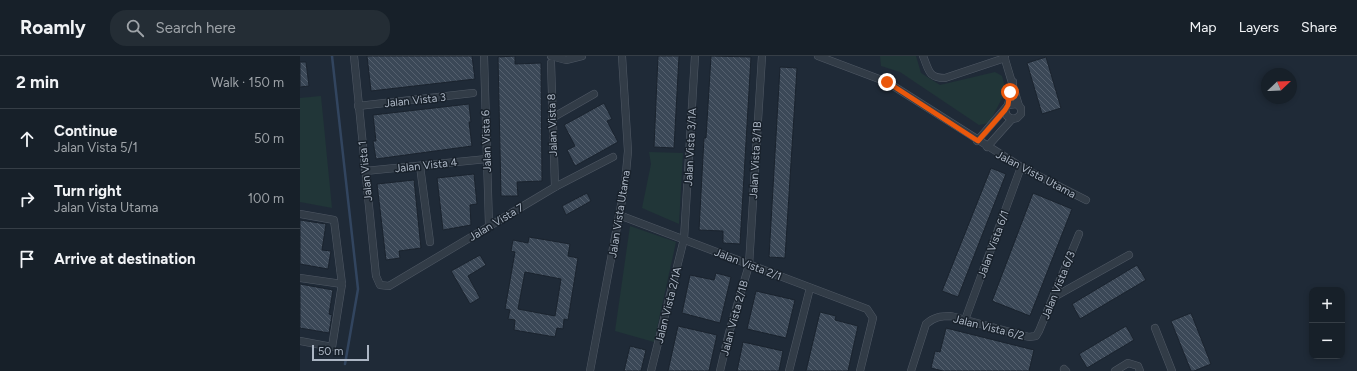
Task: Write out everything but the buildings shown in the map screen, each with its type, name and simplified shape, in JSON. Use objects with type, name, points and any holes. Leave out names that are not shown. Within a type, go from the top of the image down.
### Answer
[{"type":"street","name":"Jalan Vista 1","points":[[354,56],[376,276],[380,285]]},
{"type":"street","name":"Jalan Vista 6","points":[[484,56],[489,225]]},
{"type":"street","points":[[552,58],[566,60],[582,56]]},
{"type":"street","name":"Jalan Vista Utama","points":[[590,371],[626,184],[628,151],[622,56]]},
{"type":"street","name":"Jalan Vista 3/1A","points":[[684,239],[695,56]]},
{"type":"street","name":"Jalan Vista 3/1B","points":[[750,265],[762,56]]},
{"type":"street","name":"Jalan Vista Utama","points":[[818,56],[887,82],[1020,167],[1086,200]]},
{"type":"street","points":[[924,56],[930,74],[940,78],[978,68],[1005,57],[1021,114],[1018,118],[1012,119],[987,147]]},
{"type":"street","name":"Jalan Vista 8","points":[[552,58],[552,118],[555,187]]},
{"type":"street","points":[[1012,119],[1007,116],[1006,107],[1013,82]]},
{"type":"street","name":"Jalan Vista 3","points":[[358,106],[472,93]]},
{"type":"street","points":[[552,118],[594,94]]},
{"type":"street","points":[[978,141],[1006,107],[1014,103],[1019,106]]},
{"type":"street","name":"Jalan Vista 7","points":[[380,285],[390,286],[489,225],[555,187],[613,157]]},
{"type":"street","name":"Jalan Vista 4","points":[[365,171],[487,159]]},
{"type":"street","points":[[420,166],[430,242]]},
{"type":"street","name":"Jalan Vista 6/1","points":[[965,320],[1020,167]]},
{"type":"street","points":[[300,214],[334,220],[342,284],[332,347],[300,341]]},
{"type":"street","name":"Jalan Vista 2/1","points":[[619,215],[867,309],[873,318],[860,371]]},
{"type":"street","name":"Jalan Vista 6/3","points":[[1036,336],[1054,297],[1079,234]]},
{"type":"street","name":"Jalan Vista 2/1A","points":[[651,371],[684,239]]},
{"type":"street","points":[[1054,297],[1129,254]]},
{"type":"street","name":"Jalan Vista 2/1B","points":[[720,371],[729,333],[750,265]]},
{"type":"street","points":[[300,278],[342,284]]},
{"type":"street","points":[[789,371],[810,288]]},
{"type":"street","name":"Jalan Vista 6/2","points":[[911,371],[926,324],[931,319],[942,316],[951,316],[1030,337],[1036,336]]},
{"type":"street","points":[[1155,328],[1172,371]]},
{"type":"street","points":[[1115,371],[1128,364],[1139,369]]},
{"type":"green space","points":[[880,56],[916,56],[921,73],[940,85],[995,72],[1002,76],[1006,91],[989,123],[979,125],[900,72],[881,66]]},
{"type":"green space","points":[[321,96],[332,208],[300,202],[300,98]]},
{"type":"green space","points":[[649,152],[683,153],[679,224],[642,208],[651,164]]},
{"type":"green space","points":[[630,226],[676,242],[654,342],[615,331]]},
{"type":"waterway","points":[[332,56],[358,289],[345,364]]},
{"type":"route","points":[[887,82],[978,141],[1005,110],[1008,105],[1010,92]]}]
